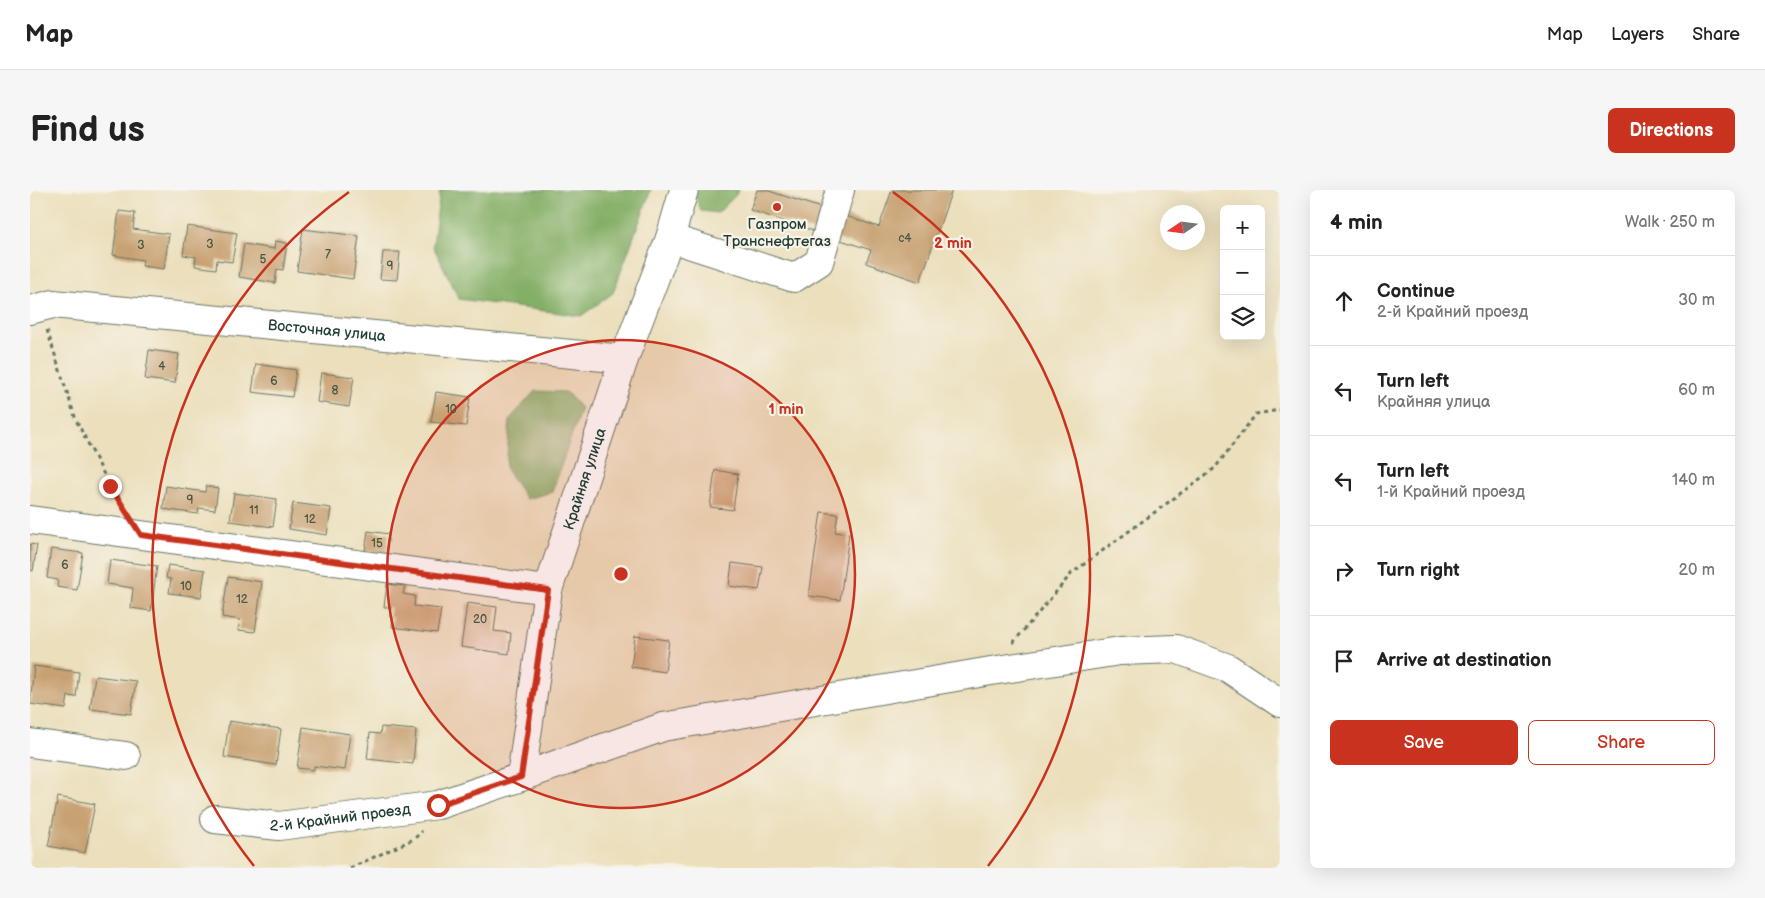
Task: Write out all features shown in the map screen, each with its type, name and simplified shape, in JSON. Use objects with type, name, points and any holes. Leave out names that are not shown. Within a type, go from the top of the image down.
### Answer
[{"type":"street","name":"Крайняя улица","points":[[521,777],[548,590],[624,359],[670,238],[684,190]]},
{"type":"street","points":[[670,238],[794,278],[819,262],[840,190]]},
{"type":"street","name":"Восточная улица","points":[[34,309],[53,304],[624,359]]},
{"type":"street","points":[[30,520],[548,590]]},
{"type":"street","name":"2-й Крайний проезд","points":[[215,819],[279,826],[438,805],[663,727],[1120,651],[1176,649],[1228,668],[1280,703]]},
{"type":"street","points":[[30,743],[126,756]]},
{"type":"path","points":[[34,309],[76,420],[110,486],[141,535]]},
{"type":"path","points":[[991,671],[1072,573],[1215,468],[1256,414],[1280,410]]},
{"type":"path","points":[[350,868],[414,839],[427,826]]},
{"type":"green space","points":[[440,190],[651,190],[613,293],[581,316],[459,299],[433,246]]},
{"type":"green space","points":[[697,190],[738,190],[736,195],[718,213],[701,211],[695,195]]},
{"type":"green space","points":[[535,391],[566,392],[581,408],[552,492],[526,499],[506,469],[510,419]]},
{"type":"building","points":[[757,190],[766,190],[879,227],[892,190],[952,190],[920,282],[866,263],[871,250],[750,210]]},
{"type":"building","points":[[119,211],[135,213],[133,229],[169,234],[164,269],[142,266],[143,260],[113,255]]},
{"type":"building","points":[[187,226],[237,233],[232,262],[217,260],[216,269],[195,266],[196,257],[183,255]]},
{"type":"building","points":[[303,229],[359,236],[353,279],[297,271]]},
{"type":"building","points":[[275,241],[287,243],[283,270],[277,269],[275,283],[239,277],[244,244],[274,249]]},
{"type":"building","points":[[383,252],[400,252],[397,280],[380,279]]},
{"type":"building","points":[[149,350],[179,354],[175,383],[145,379]]},
{"type":"building","points":[[256,364],[296,370],[292,397],[252,392]]},
{"type":"building","points":[[321,373],[354,377],[349,407],[317,402]]},
{"type":"building","points":[[436,392],[470,397],[466,426],[431,422]]},
{"type":"building","points":[[715,470],[738,474],[733,510],[710,507]]},
{"type":"building","points":[[166,486],[205,492],[206,486],[218,488],[215,510],[199,508],[198,514],[163,509]]},
{"type":"building","points":[[234,493],[277,499],[273,527],[230,521]]},
{"type":"building","points":[[293,503],[331,508],[327,535],[289,529]]},
{"type":"building","points":[[821,512],[838,514],[835,532],[849,534],[840,600],[809,596]]},
{"type":"building","points":[[368,531],[389,534],[386,554],[365,551]]},
{"type":"building","points":[[30,544],[37,545],[33,571],[30,570]]},
{"type":"building","points":[[51,549],[83,553],[77,590],[57,587],[58,580],[47,578]]},
{"type":"building","points":[[110,560],[157,566],[151,611],[131,608],[133,588],[107,584]]},
{"type":"building","points":[[732,563],[763,567],[759,590],[729,586]]},
{"type":"building","points":[[168,565],[205,570],[201,597],[169,593],[171,579],[166,578]]},
{"type":"building","points":[[228,577],[262,582],[255,632],[238,630],[240,620],[222,617]]},
{"type":"building","points":[[387,584],[405,586],[403,594],[415,596],[414,606],[441,609],[437,633],[392,627],[391,607],[384,607]]},
{"type":"building","points":[[467,603],[497,607],[494,631],[511,633],[509,654],[461,647]]},
{"type":"building","points":[[635,636],[669,640],[665,672],[631,667]]},
{"type":"building","points":[[34,666],[79,672],[76,697],[68,696],[66,709],[30,704]]},
{"type":"building","points":[[95,676],[136,681],[131,714],[90,709]]},
{"type":"building","points":[[229,721],[281,729],[276,765],[224,757]]},
{"type":"building","points":[[303,727],[350,734],[345,770],[314,766],[314,770],[297,768]]},
{"type":"building","points":[[381,727],[416,730],[413,764],[367,759],[370,733],[380,734]]},
{"type":"building","points":[[58,797],[95,804],[85,853],[48,846]]},
{"type":"place","name":"Газпром Транснефтегаз","points":[[777,207]]},
{"type":"route","points":[[110,486],[141,535],[548,590],[521,777],[438,805]]}]
